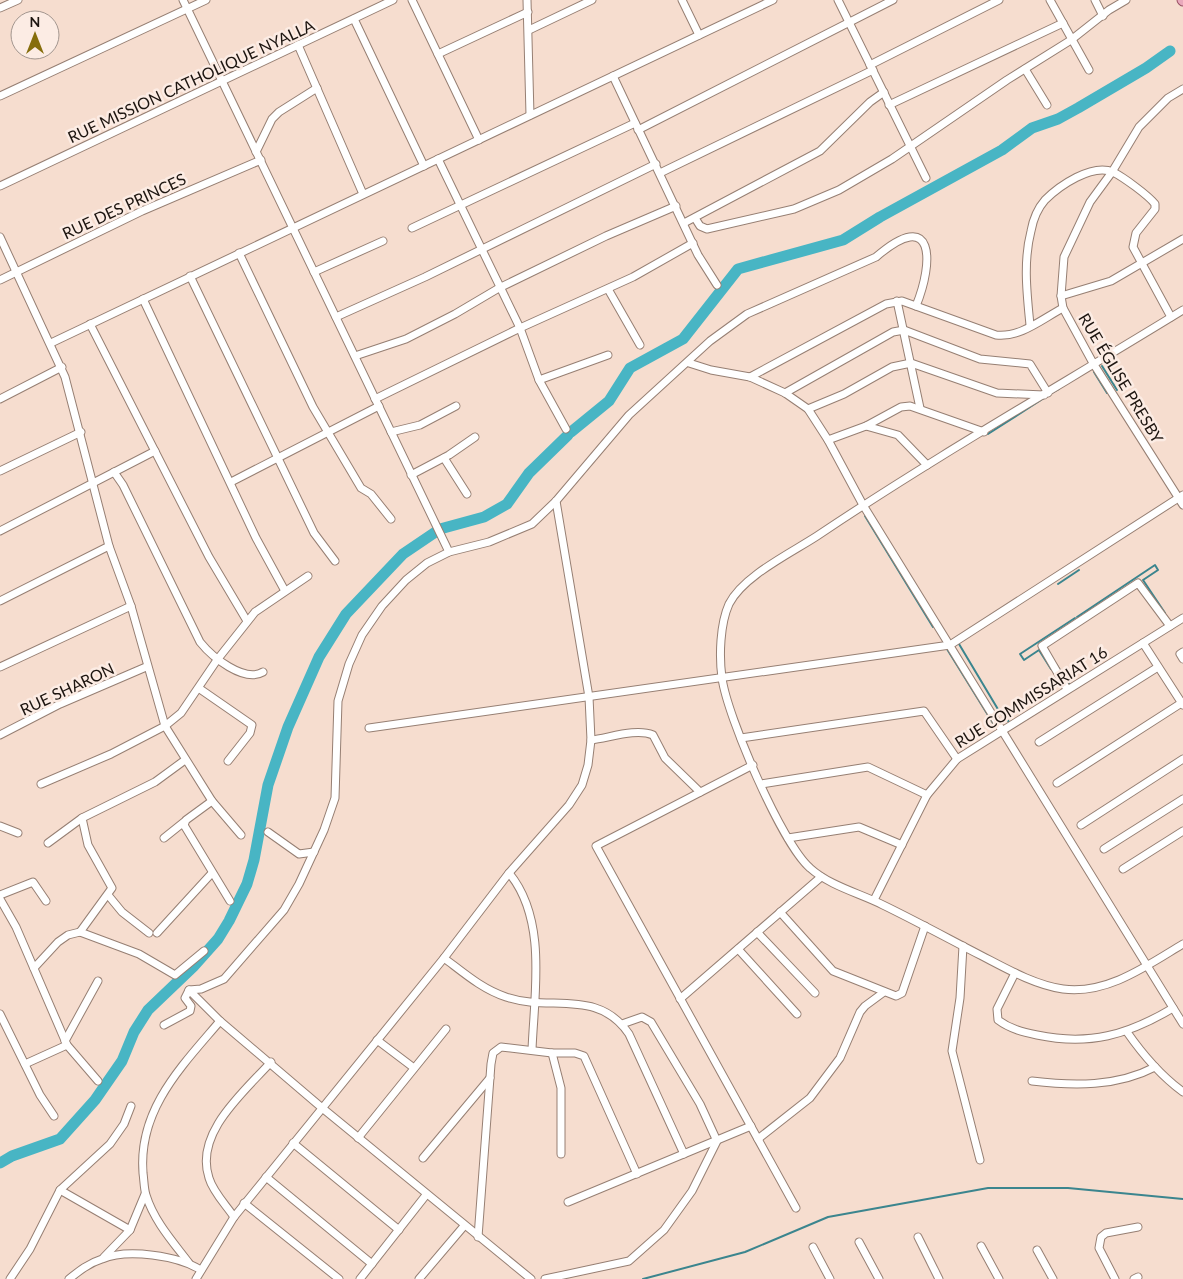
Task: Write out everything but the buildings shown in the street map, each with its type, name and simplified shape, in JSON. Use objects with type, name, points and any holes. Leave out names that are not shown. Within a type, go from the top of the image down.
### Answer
[{"type":"street","points":[[0,8],[18,0]]},
{"type":"street","points":[[184,0],[449,552]]},
{"type":"street","points":[[0,96],[206,0]]},
{"type":"street","name":"RUE MISSION CATHOLIQUE NYALLA","points":[[0,186],[393,0]]},
{"type":"street","points":[[412,0],[479,140]]},
{"type":"street","points":[[527,0],[530,115]]},
{"type":"street","points":[[529,30],[592,0]]},
{"type":"street","points":[[682,0],[699,35]]},
{"type":"street","points":[[51,343],[773,0]]},
{"type":"street","points":[[838,0],[926,178]]},
{"type":"street","points":[[412,228],[637,127],[848,21],[894,0]]},
{"type":"street","points":[[660,173],[999,0]]},
{"type":"street","points":[[1050,0],[1089,70]]},
{"type":"street","points":[[1095,0],[1102,16]]},
{"type":"street","points":[[695,218],[700,226],[707,229],[794,209],[839,190],[1072,40],[1126,0]]},
{"type":"street","points":[[438,54],[528,12]]},
{"type":"street","points":[[354,19],[424,166]]},
{"type":"street","points":[[889,105],[1063,23]]},
{"type":"street","points":[[298,45],[363,194]]},
{"type":"street","points":[[1025,69],[1047,105]]},
{"type":"street","points":[[613,76],[693,243],[717,285]]},
{"type":"street","points":[[256,152],[272,119],[279,112],[317,88]]},
{"type":"street","name":"RUE ÉGLISE PRESBY","points":[[1183,89],[1168,98],[1139,127],[1112,172],[1090,202],[1076,228],[1064,257],[1061,296],[1063,308],[1093,364],[1181,496],[1183,505]]},
{"type":"street","points":[[684,224],[820,151],[870,102],[884,92]]},
{"type":"street","points":[[438,159],[480,249],[520,328],[539,380],[566,429]]},
{"type":"street","name":"RUE DES PRINCES","points":[[0,280],[142,211],[261,160]]},
{"type":"street","points":[[336,317],[656,164]]},
{"type":"street","points":[[1030,325],[1026,256],[1031,229],[1045,200],[1064,185],[1088,173],[1112,172],[1156,204],[1156,209],[1133,241],[1133,248],[1140,264],[1171,317]]},
{"type":"street","points":[[355,356],[406,339],[455,314],[499,288],[606,236],[676,206]]},
{"type":"street","points":[[189,990],[216,984],[224,979],[284,910],[300,884],[331,814],[335,798],[338,701],[349,664],[362,635],[382,606],[406,580],[427,563],[449,552],[489,542],[532,524],[556,501],[629,415],[710,341],[746,314],[876,257],[890,245],[908,236],[915,236],[922,240],[926,247],[927,267],[924,285],[916,306]]},
{"type":"street","points":[[0,237],[62,367],[81,432],[109,546],[131,606],[146,666],[165,726],[212,801],[241,834]]},
{"type":"street","points":[[1061,296],[1098,286],[1183,239]]},
{"type":"street","points":[[314,272],[383,241]]},
{"type":"street","points":[[231,482],[520,328],[608,289],[693,243]]},
{"type":"street","points":[[239,253],[313,407],[361,488],[371,494],[391,518]]},
{"type":"street","points":[[190,276],[314,533],[335,561]]},
{"type":"street","points":[[608,289],[640,346]]},
{"type":"street","points":[[143,299],[256,538],[285,591]]},
{"type":"street","points":[[750,377],[886,304],[896,301],[916,306],[996,335],[1007,336],[1018,334],[1030,325],[1063,308]]},
{"type":"street","points":[[896,301],[912,363],[920,408]]},
{"type":"street","points":[[1183,310],[862,505],[746,583],[735,594],[728,606],[722,634],[722,678],[731,714],[761,784],[797,855],[821,877],[874,900],[1015,973],[1063,989],[1082,989],[1120,980],[1183,944]]},
{"type":"street","points":[[90,324],[209,558],[247,621]]},
{"type":"street","points":[[785,393],[893,332],[904,330],[980,359],[1030,364],[1046,394]]},
{"type":"street","points":[[539,380],[608,355]]},
{"type":"street","points":[[688,363],[710,370],[750,377],[785,393],[808,409],[828,440],[862,505],[1147,966],[1178,1011],[1183,1024]]},
{"type":"street","points":[[808,409],[844,394],[892,368],[912,363],[997,393],[1046,394]]},
{"type":"street","points":[[0,399],[62,367]]},
{"type":"street","points":[[391,432],[420,425],[456,406]]},
{"type":"street","points":[[828,440],[866,426],[901,407],[920,408],[984,432]]},
{"type":"street","points":[[866,426],[898,435],[927,465]]},
{"type":"street","points":[[0,471],[81,432]]},
{"type":"street","points":[[411,475],[444,458],[475,437]]},
{"type":"street","points":[[0,531],[156,451]]},
{"type":"street","points":[[444,458],[467,494]]},
{"type":"street","points":[[114,472],[123,485],[200,642],[217,660],[252,675],[263,672]]},
{"type":"street","points":[[369,728],[950,645],[1181,496]]},
{"type":"street","points":[[196,1279],[244,1203],[444,958],[509,874],[569,805],[582,785],[588,765],[591,740],[589,697],[556,501]]},
{"type":"street","points":[[0,601],[109,546]]},
{"type":"street","points":[[41,784],[104,757],[165,726],[182,713],[200,689],[217,660],[255,612],[308,576]]},
{"type":"street","points":[[1068,689],[1042,646],[1114,596],[1136,583],[1140,584],[1170,626]]},
{"type":"street","points":[[0,667],[131,606]]},
{"type":"street","name":"RUE COMMISSARIAT 16","points":[[874,900],[927,795],[957,759],[1002,729],[1183,618]]},
{"type":"street","points":[[1057,783],[1183,703],[1143,643]]},
{"type":"street","points":[[1183,652],[1180,654],[1183,659]]},
{"type":"street","name":"RUE SHARON","points":[[0,735],[60,704],[146,666]]},
{"type":"street","points":[[1039,742],[1158,666]]},
{"type":"street","points":[[200,689],[252,726],[250,732],[228,761]]},
{"type":"street","points":[[741,738],[924,711],[957,759]]},
{"type":"street","points":[[591,740],[630,734],[648,733],[653,735],[665,758],[700,792]]},
{"type":"street","points":[[1081,825],[1183,759]]},
{"type":"street","points":[[48,843],[82,818],[155,782],[185,760]]},
{"type":"street","points":[[753,764],[596,846],[796,1208]]},
{"type":"street","points":[[761,784],[868,767],[927,795]]},
{"type":"street","points":[[1104,849],[1183,799]]},
{"type":"street","points":[[164,838],[212,801]]},
{"type":"street","points":[[80,932],[98,903],[108,895],[112,888],[88,845],[82,818]]},
{"type":"street","points":[[184,822],[230,901]]},
{"type":"street","points":[[0,826],[18,833]]},
{"type":"street","points":[[788,838],[859,827],[902,845]]},
{"type":"street","points":[[1123,869],[1183,831]]},
{"type":"street","points":[[268,832],[299,854],[314,852]]},
{"type":"street","points":[[157,933],[212,873]]},
{"type":"street","points":[[509,874],[526,903],[532,920],[535,952],[532,1050]]},
{"type":"street","points":[[680,998],[821,877]]},
{"type":"street","points":[[46,901],[33,882],[0,897],[34,968],[66,1043],[98,1081]]},
{"type":"street","points":[[108,895],[122,912],[149,933]]},
{"type":"street","points":[[780,912],[833,971],[896,996],[902,993],[925,926]]},
{"type":"street","points":[[34,968],[58,942],[68,935],[80,932],[139,954],[175,976],[204,951]]},
{"type":"street","points":[[757,932],[815,993]]},
{"type":"street","points":[[963,946],[960,998],[952,1051],[980,1160]]},
{"type":"street","points":[[738,949],[796,1014]]},
{"type":"street","points":[[444,958],[490,991],[508,998],[534,1002],[585,1004],[602,1009],[622,1024],[629,1034],[684,1154]]},
{"type":"street","points":[[1015,973],[997,1009],[998,1020],[1006,1025],[1053,1038],[1095,1039],[1127,1032],[1178,1011]]},
{"type":"street","points":[[25,1064],[66,1043],[98,981]]},
{"type":"street","points":[[189,990],[220,1021],[271,1062],[321,1107],[426,1195],[531,1279]]},
{"type":"street","points":[[164,1025],[190,1011],[191,1006],[185,998],[189,990]]},
{"type":"street","points":[[758,1139],[810,1098],[840,1058],[860,1012],[884,992]]},
{"type":"street","points":[[0,1014],[40,1094],[54,1116]]},
{"type":"street","points":[[622,1024],[642,1017],[651,1022],[700,1104],[717,1141]]},
{"type":"street","points":[[189,1263],[157,1219],[145,1194],[142,1161],[144,1139],[149,1121],[170,1080],[220,1021]]},
{"type":"street","points":[[358,1138],[446,1029]]},
{"type":"street","points":[[1127,1032],[1155,1068],[1183,1092]]},
{"type":"street","points":[[377,1040],[414,1068]]},
{"type":"street","points":[[478,1237],[490,1077],[493,1053],[501,1047],[552,1053],[575,1053],[584,1056],[637,1174]]},
{"type":"street","points":[[552,1053],[561,1088],[561,1154]]},
{"type":"street","points":[[234,1217],[209,1180],[206,1165],[208,1149],[223,1117],[271,1062]]},
{"type":"street","points":[[1032,1081],[1055,1084],[1110,1082],[1132,1077],[1155,1068]]},
{"type":"street","points":[[423,1158],[490,1077]]},
{"type":"street","points":[[10,1279],[30,1249],[60,1190],[110,1144],[124,1124],[131,1106]]},
{"type":"street","points":[[568,1202],[751,1126]]},
{"type":"street","points":[[545,1279],[629,1261],[664,1230],[692,1191],[717,1141]]},
{"type":"street","points":[[293,1143],[399,1230]]},
{"type":"street","points":[[266,1177],[372,1264]]},
{"type":"street","points":[[60,1190],[130,1230]]},
{"type":"street","points":[[104,1258],[130,1230],[145,1194]]},
{"type":"street","points":[[360,1279],[426,1195]]},
{"type":"street","points":[[244,1203],[339,1279]]},
{"type":"street","points":[[419,1279],[464,1226]]},
{"type":"street","points":[[1115,1279],[1099,1248],[1100,1237],[1106,1233],[1138,1227]]},
{"type":"street","points":[[918,1237],[939,1279]]},
{"type":"street","points":[[859,1242],[880,1279]]},
{"type":"street","points":[[981,1246],[999,1279]]},
{"type":"street","points":[[813,1247],[830,1279]]},
{"type":"street","points":[[1037,1250],[1053,1279]]},
{"type":"street","points":[[69,1279],[82,1268],[104,1258],[142,1255],[189,1263],[201,1270]]},
{"type":"waterway","points":[[571,432],[609,401],[630,368],[683,339],[738,269],[843,240],[880,217],[1002,150],[1032,128],[1058,119],[1078,108],[1146,68],[1170,51]]},
{"type":"waterway","points":[[1102,366],[1117,390]]},
{"type":"waterway","points":[[1094,372],[1107,393]]},
{"type":"waterway","points":[[1050,394],[1059,389]]},
{"type":"waterway","points":[[988,434],[1044,398]]},
{"type":"waterway","points":[[440,529],[484,517],[507,504],[529,473],[568,435]]},
{"type":"waterway","points":[[865,516],[933,627]]},
{"type":"waterway","points":[[0,1163],[12,1156],[60,1139],[95,1100],[122,1061],[134,1032],[148,1010],[193,967],[218,939],[247,884],[254,860],[268,785],[288,727],[319,657],[346,614],[403,554],[437,531]]},
{"type":"waterway","points":[[1077,617],[1155,565],[1158,570],[1143,580],[1165,613]]},
{"type":"waterway","points":[[1058,584],[1079,570]]},
{"type":"waterway","points":[[1051,669],[1039,650],[1024,660],[1020,654],[1075,618]]},
{"type":"waterway","points":[[959,644],[999,711],[1010,723]]},
{"type":"waterway","points":[[947,649],[996,728]]},
{"type":"waterway","points":[[1056,664],[1070,685]]},
{"type":"waterway","points":[[643,1279],[745,1252],[828,1217],[988,1188],[1068,1188],[1183,1199]]}]
